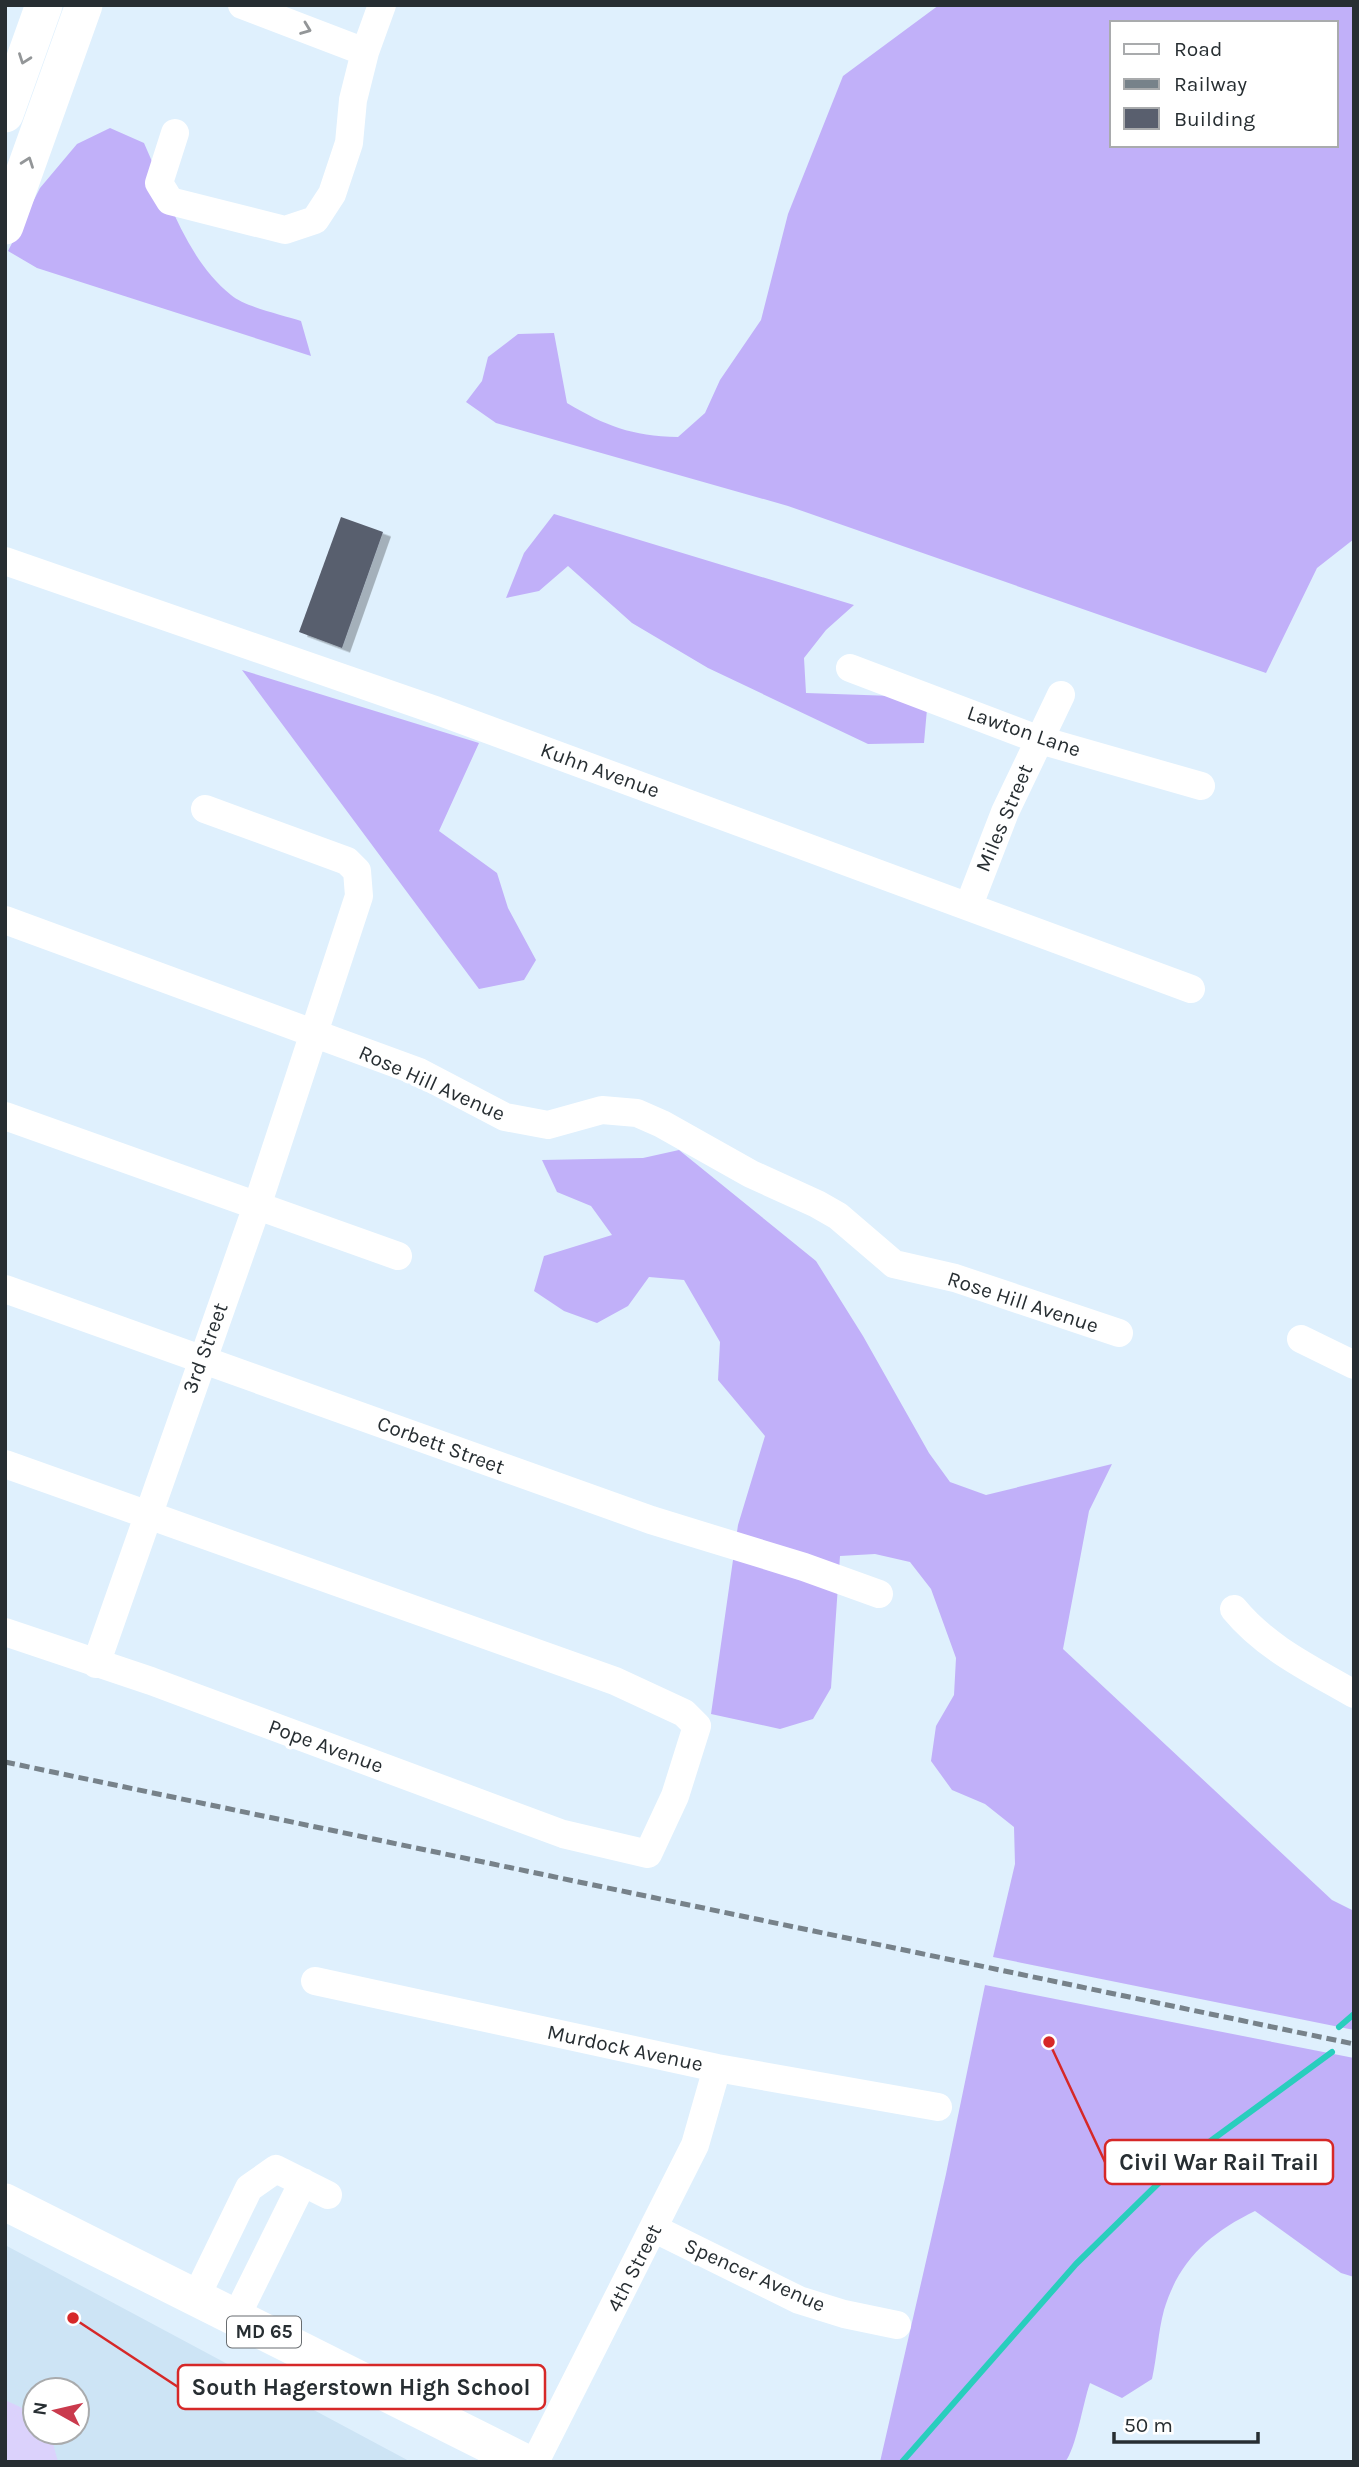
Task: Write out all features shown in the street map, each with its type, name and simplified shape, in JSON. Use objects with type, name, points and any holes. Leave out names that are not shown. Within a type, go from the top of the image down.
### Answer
[{"type":"main road","points":[[5,114],[44,5]]},
{"type":"main road","points":[[5,226],[84,5]]},
{"type":"main road","name":"MD 65","points":[[5,2202],[524,2462]]},
{"type":"street","points":[[242,5],[365,51]]},
{"type":"street","points":[[175,134],[159,183],[170,201],[285,230],[305,226],[324,210],[346,155],[356,84],[382,5]]},
{"type":"street","name":"Kuhn Avenue","points":[[5,561],[435,710],[1191,989]]},
{"type":"street","name":"Lawton Lane","points":[[850,668],[1040,740],[1201,786]]},
{"type":"street","name":"Miles Street","points":[[969,905],[1005,812],[1061,695]]},
{"type":"street","name":"3rd Street","points":[[96,1664],[257,1206],[359,896],[357,871],[347,861],[205,809]]},
{"type":"street","name":"Rose Hill Avenue","points":[[5,920],[419,1072],[480,1106],[528,1124],[548,1125],[570,1121],[602,1110],[637,1113],[751,1174],[827,1210],[894,1264],[979,1285],[1119,1333]]},
{"type":"street","points":[[5,1116],[398,1256]]},
{"type":"street","name":"Corbett Street","points":[[5,1289],[651,1520],[804,1567],[879,1594]]},
{"type":"street","points":[[1301,1339],[1354,1365]]},
{"type":"street","points":[[5,1464],[147,1514]]},
{"type":"street","name":"Pope Avenue","points":[[5,1632],[151,1681],[563,1834],[648,1854],[675,1796],[697,1727],[684,1713],[615,1681],[147,1514]]},
{"type":"street","points":[[1234,1609],[1250,1629],[1272,1647],[1354,1694]]},
{"type":"street","name":"Murdock Avenue","points":[[315,1981],[717,2068],[938,2107]]},
{"type":"street","name":"4th Street","points":[[535,2462],[655,2229],[695,2145],[717,2068]]},
{"type":"street","points":[[196,2297],[249,2188],[276,2169],[328,2195]]},
{"type":"street","points":[[236,2317],[303,2182]]},
{"type":"street","name":"Spencer Avenue","points":[[655,2229],[799,2300],[844,2314],[897,2325]]},
{"type":"shaded area","points":[[939,5],[1354,5],[1354,539],[1317,568],[1266,673],[788,506],[496,423],[466,402],[482,381],[488,357],[518,334],[554,333],[567,403],[594,418],[633,432],[678,437],[705,413],[720,380],[761,320],[788,214],[843,76]]},
{"type":"shaded area","points":[[110,128],[144,143],[189,244],[215,280],[231,295],[245,303],[301,321],[311,356],[37,268],[8,251],[40,188],[77,144]]},
{"type":"shaded area","points":[[554,514],[854,605],[826,630],[804,658],[806,693],[893,696],[927,709],[924,743],[868,744],[708,668],[632,623],[568,566],[539,591],[506,598],[524,553]]},
{"type":"shaded area","points":[[242,670],[479,743],[439,831],[497,873],[508,908],[536,960],[524,980],[479,989]]},
{"type":"shaded area","points":[[679,1150],[816,1261],[863,1336],[929,1453],[950,1482],[986,1495],[1112,1464],[1089,1511],[1063,1649],[1332,1900],[1354,1911],[1354,2030],[993,1957],[1015,1864],[1014,1827],[985,1804],[952,1790],[931,1761],[936,1726],[954,1695],[956,1658],[931,1589],[910,1562],[875,1554],[840,1556],[831,1688],[813,1719],[780,1729],[711,1714],[738,1525],[765,1436],[718,1380],[720,1342],[684,1280],[649,1277],[628,1306],[597,1323],[564,1311],[534,1291],[544,1256],[612,1235],[591,1206],[557,1192],[542,1160],[643,1158]]},
{"type":"shaded area","points":[[985,1985],[1354,2058],[1354,2277],[1341,2273],[1255,2211],[1210,2239],[1178,2277],[1164,2310],[1152,2379],[1122,2398],[1090,2383],[1076,2437],[1065,2462],[880,2462],[946,2174]]},
{"type":"shaded area","points":[[5,2245],[411,2462],[5,2462]]},
{"type":"shaded area","points":[[5,2400],[21,2407],[21,2446],[54,2446],[58,2462],[5,2462]]},
{"type":"building","points":[[341,517],[383,532],[342,648],[299,632]]},
{"type":"waterway","points":[[1339,2027],[1354,2014]]},
{"type":"waterway","points":[[902,2462],[1076,2264],[1175,2167],[1332,2052]]},
{"type":"railway","points":[[5,1762],[1354,2044]]},
{"type":"place","name":"Civil War Rail Trail","points":[[1049,2042]]},
{"type":"place","name":"South Hagerstown High School","points":[[73,2318]]}]
